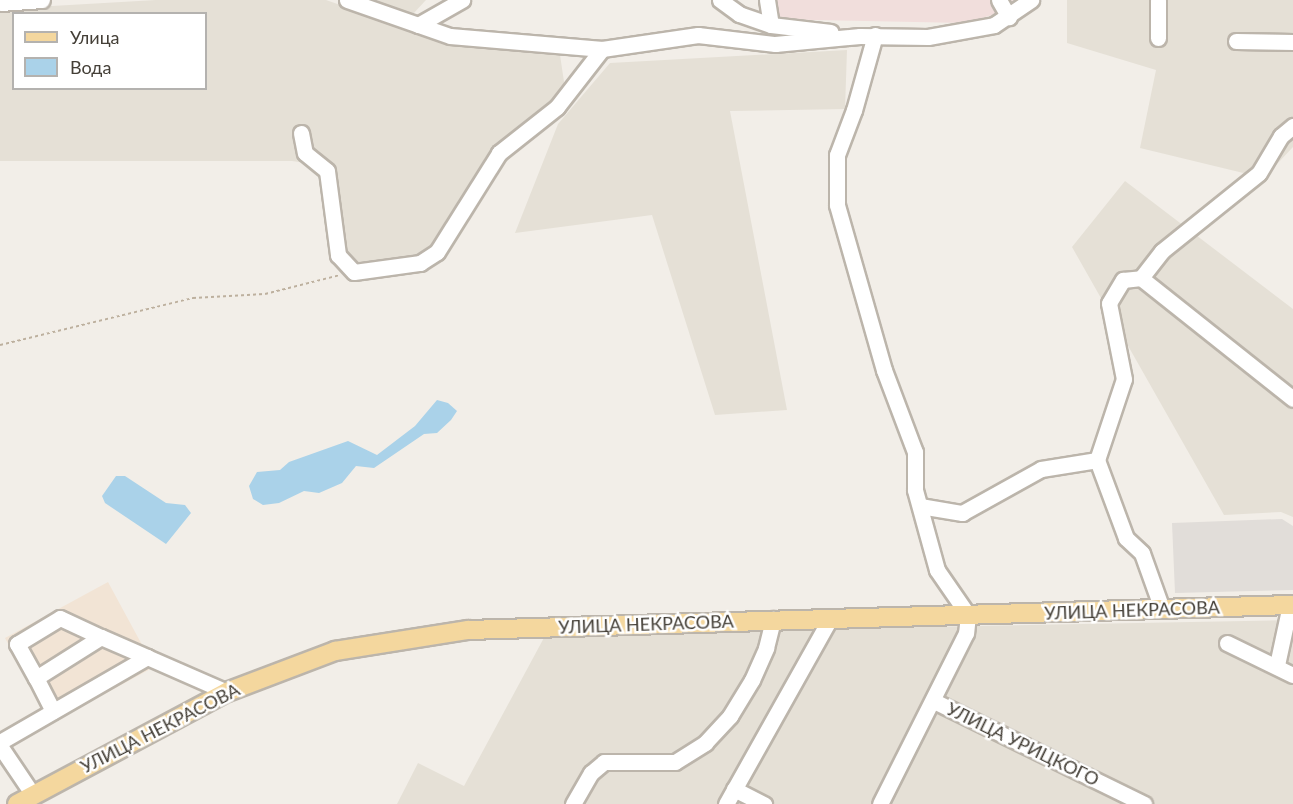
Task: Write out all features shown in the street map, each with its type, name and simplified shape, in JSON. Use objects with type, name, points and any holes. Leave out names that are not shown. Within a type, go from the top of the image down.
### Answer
[{"type":"main road","name":"УЛИЦА НЕКРАСОВА","points":[[17,804],[227,692],[335,651],[468,630],[1292,605]]},
{"type":"street","points":[[0,3],[42,0]]},
{"type":"street","points":[[347,0],[450,36],[602,49],[698,35],[776,44],[868,35]]},
{"type":"street","points":[[418,25],[462,0]]},
{"type":"street","points":[[720,0],[739,14],[771,25],[868,35],[928,37],[966,32],[1009,17],[1031,0]]},
{"type":"street","points":[[767,0],[771,25]]},
{"type":"street","points":[[999,0],[1009,17]]},
{"type":"street","points":[[1158,0],[1158,38]]},
{"type":"street","points":[[868,35],[855,110],[837,154],[837,205],[884,370],[915,452],[915,490],[937,570],[968,615],[966,633],[934,701],[880,804]]},
{"type":"street","points":[[1236,41],[1293,42]]},
{"type":"street","points":[[301,133],[305,153],[327,171],[338,255],[354,273],[420,263],[437,252],[499,153],[557,107],[587,64],[602,49]]},
{"type":"street","points":[[1141,278],[1162,251],[1259,172],[1281,136],[1293,126]]},
{"type":"street","points":[[1162,609],[1142,553],[1126,538],[1097,460],[1124,379],[1109,303],[1123,280],[1141,278],[1293,399]]},
{"type":"street","points":[[920,506],[962,513],[1041,469],[1097,460]]},
{"type":"street","points":[[1277,665],[1292,605]]},
{"type":"street","points":[[53,711],[17,644],[60,618],[227,692]]},
{"type":"street","points":[[573,804],[591,773],[604,762],[675,762],[705,743],[730,716],[752,680],[766,648],[773,619]]},
{"type":"street","points":[[726,804],[830,619]]},
{"type":"street","points":[[36,678],[101,637]]},
{"type":"street","points":[[1227,643],[1277,665],[1293,675]]},
{"type":"street","points":[[33,795],[0,744],[147,657]]},
{"type":"street","name":"УЛИЦА УРИЦКОГО","points":[[934,701],[1144,804]]},
{"type":"street","points":[[734,789],[764,804]]},
{"type":"path","points":[[0,345],[193,298],[265,294],[354,273]]},
{"type":"shaded area","points":[[156,0],[326,0],[446,42],[560,55],[566,95],[505,137],[435,241],[416,256],[359,267],[345,250],[333,167],[292,161],[0,161],[0,9]]},
{"type":"shaded area","points":[[372,0],[426,0],[413,14]]},
{"type":"shaded area","points":[[760,0],[1014,0],[992,15],[965,23],[765,19]]},
{"type":"shaded area","points":[[1067,0],[1293,0],[1293,147],[1264,178],[1140,148],[1156,70],[1067,43]]},
{"type":"shaded area","points":[[847,50],[845,109],[730,111],[787,410],[715,415],[652,215],[515,233],[558,124],[610,63]]},
{"type":"shaded area","points":[[1125,181],[1293,309],[1293,517],[1281,512],[1224,515],[1072,247]]},
{"type":"shaded area","points":[[1282,519],[1293,526],[1293,590],[1175,593],[1172,523]]},
{"type":"shaded area","points":[[108,582],[154,667],[51,723],[5,638]]},
{"type":"shaded area","points":[[1293,620],[1293,804],[397,804],[418,763],[464,786],[546,634]]},
{"type":"water","points":[[437,400],[448,403],[457,411],[451,420],[437,433],[424,434],[374,468],[356,466],[342,483],[319,493],[304,491],[279,503],[263,505],[253,499],[249,486],[257,472],[280,470],[289,462],[348,441],[377,455],[415,426]]},
{"type":"water","points":[[116,476],[125,476],[166,503],[185,505],[191,513],[166,544],[105,503],[102,496]]}]
